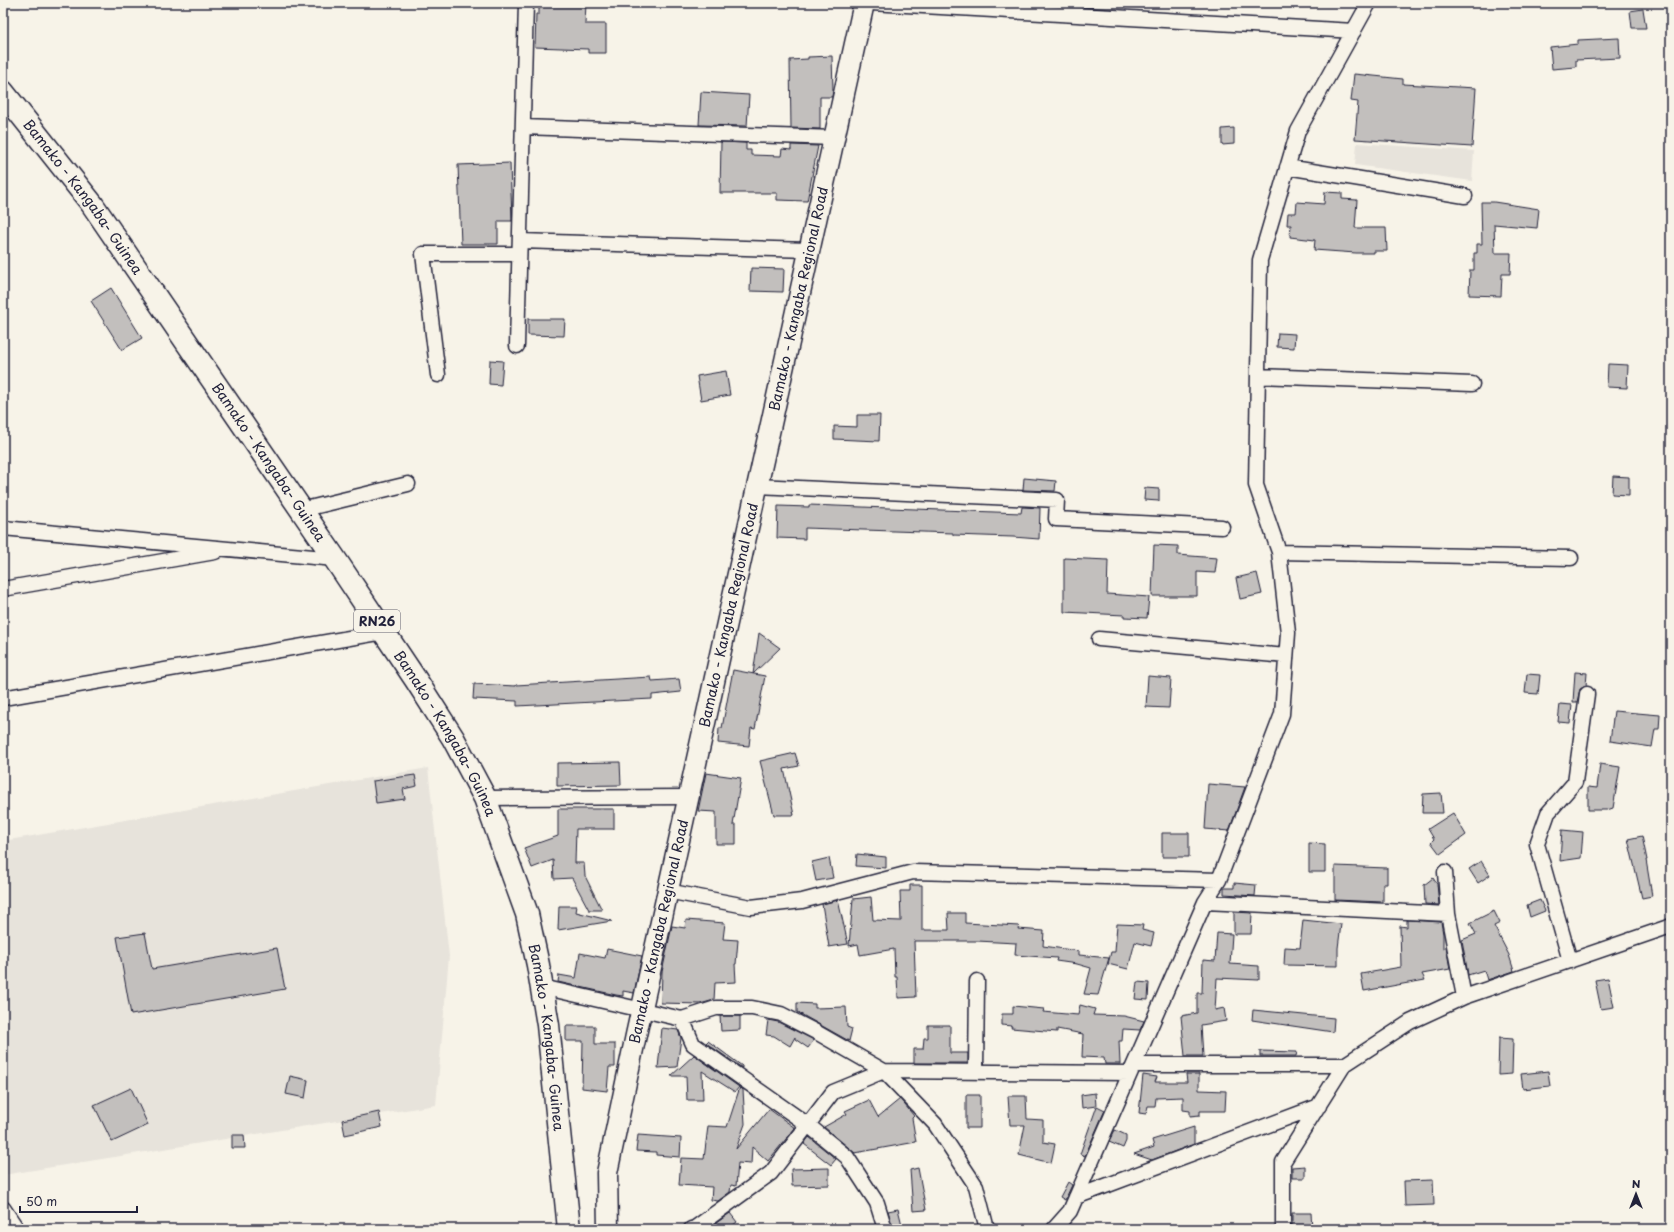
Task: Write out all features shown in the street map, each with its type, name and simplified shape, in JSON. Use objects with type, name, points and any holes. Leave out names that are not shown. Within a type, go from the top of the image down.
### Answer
[{"type":"main road","name":"Bamako - Kangaba- Guinea","points":[[3,92],[92,204],[335,559],[453,738],[485,798],[527,914],[542,987],[548,1025],[569,1229]]},
{"type":"street","points":[[517,346],[526,3]]},
{"type":"street","name":"Bamako - Kangaba Regional Road","points":[[608,1229],[607,1173],[756,486],[810,250],[864,3]]},
{"type":"street","points":[[871,3],[1354,31]]},
{"type":"street","points":[[1054,1229],[1070,1211],[1204,902],[1219,880],[1282,714],[1288,633],[1279,552],[1256,485],[1260,260],[1298,131],[1369,3]]},
{"type":"street","points":[[523,127],[834,138]]},
{"type":"street","points":[[1287,167],[1465,196]]},
{"type":"street","points":[[438,375],[423,254],[520,247],[810,250]]},
{"type":"street","points":[[1258,376],[1472,384]]},
{"type":"street","points":[[301,510],[408,484]]},
{"type":"street","points":[[756,486],[1057,500],[1056,520],[1222,527]]},
{"type":"street","points":[[3,528],[335,559]]},
{"type":"street","points":[[3,589],[234,549]]},
{"type":"street","points":[[1279,552],[1571,558]]},
{"type":"street","points":[[3,698],[384,632]]},
{"type":"street","points":[[1099,639],[1286,656]]},
{"type":"street","points":[[1570,961],[1537,844],[1548,814],[1575,782],[1587,694]]},
{"type":"street","points":[[485,798],[688,797]]},
{"type":"street","points":[[668,891],[751,907],[802,901],[913,872],[1219,880]]},
{"type":"street","points":[[1445,872],[1448,914],[1464,997]]},
{"type":"street","points":[[1204,902],[1448,914]]},
{"type":"street","points":[[1283,1229],[1283,1162],[1344,1065],[1410,1022],[1464,997],[1671,926]]},
{"type":"street","points":[[976,1072],[977,981]]},
{"type":"street","points":[[542,987],[682,1019],[716,1008],[752,1008],[781,1014],[884,1071],[935,1124],[976,1186],[988,1229]]},
{"type":"street","points":[[682,1019],[693,1044],[808,1125],[847,1157],[877,1204],[886,1229]]},
{"type":"street","points":[[692,1229],[771,1173],[833,1092],[884,1071],[976,1072],[1344,1065]]},
{"type":"street","points":[[1076,1198],[1319,1106]]},
{"type":"street","points":[[3,1208],[17,1229]]},
{"type":"shaded area","points":[[1357,143],[1474,151],[1472,181],[1355,165]]},
{"type":"shaded area","points":[[428,768],[449,956],[436,1105],[3,1175],[3,841]]},
{"type":"building","points":[[539,3],[586,3],[585,24],[606,24],[606,53],[588,53],[588,49],[535,47],[536,14],[539,14]]},
{"type":"building","points":[[1643,9],[1646,28],[1632,28],[1630,11]]},
{"type":"building","points":[[1619,38],[1620,58],[1576,60],[1576,67],[1552,69],[1550,47],[1578,44],[1578,40]]},
{"type":"building","points":[[832,56],[832,97],[820,97],[820,129],[791,128],[790,60],[808,59],[808,57]]},
{"type":"building","points":[[1354,74],[1403,79],[1403,84],[1476,88],[1472,147],[1355,139],[1358,102],[1351,101]]},
{"type":"building","points":[[701,92],[749,95],[747,126],[699,125]]},
{"type":"building","points":[[1234,128],[1234,144],[1222,145],[1222,129]]},
{"type":"building","points":[[721,142],[746,143],[746,150],[751,150],[751,155],[781,156],[782,149],[791,150],[791,145],[818,146],[807,201],[777,200],[777,193],[720,193]]},
{"type":"building","points":[[510,163],[512,221],[498,221],[498,244],[461,244],[458,165]]},
{"type":"building","points":[[1325,192],[1342,193],[1342,199],[1357,200],[1355,228],[1386,228],[1387,251],[1356,253],[1314,250],[1315,240],[1290,237],[1291,225],[1287,225],[1288,213],[1296,213],[1297,202],[1324,204]]},
{"type":"building","points":[[1481,202],[1494,202],[1539,209],[1537,228],[1494,224],[1495,253],[1511,253],[1510,274],[1502,274],[1501,296],[1469,295],[1470,270],[1474,270],[1474,253],[1477,253],[1477,244],[1482,244]]},
{"type":"building","points":[[751,268],[784,269],[783,292],[750,291]]},
{"type":"building","points":[[111,288],[142,338],[122,350],[91,301]]},
{"type":"building","points":[[528,319],[565,319],[564,336],[528,335]]},
{"type":"building","points":[[1278,333],[1295,334],[1294,348],[1277,347]]},
{"type":"building","points":[[490,360],[503,361],[501,385],[489,384]]},
{"type":"building","points":[[1608,364],[1628,365],[1627,388],[1607,387]]},
{"type":"building","points":[[726,371],[730,395],[701,400],[697,376]]},
{"type":"building","points":[[857,415],[880,415],[879,441],[834,439],[834,426],[857,427]]},
{"type":"building","points":[[1613,476],[1629,477],[1629,495],[1612,494]]},
{"type":"building","points":[[1024,478],[1056,481],[1055,491],[1023,490]]},
{"type":"building","points":[[1145,488],[1159,489],[1159,501],[1144,500]]},
{"type":"building","points":[[809,505],[1021,513],[1022,507],[1040,508],[1039,539],[953,535],[953,533],[805,528],[805,539],[777,538],[778,506],[809,507]]},
{"type":"building","points":[[1154,545],[1178,546],[1178,555],[1217,558],[1215,573],[1197,572],[1197,596],[1152,596]]},
{"type":"building","points":[[1064,558],[1108,560],[1107,594],[1149,597],[1147,618],[1124,617],[1124,615],[1064,612]]},
{"type":"building","points":[[1257,573],[1262,594],[1240,599],[1236,578]]},
{"type":"building","points":[[759,633],[780,648],[753,674]]},
{"type":"building","points":[[733,670],[765,676],[755,729],[751,728],[749,746],[718,743],[719,728],[722,728]]},
{"type":"building","points":[[1575,672],[1587,673],[1586,686],[1580,689],[1577,702],[1573,702]]},
{"type":"building","points":[[1527,674],[1540,675],[1538,694],[1525,693]]},
{"type":"building","points":[[1148,676],[1171,678],[1169,708],[1146,707]]},
{"type":"building","points":[[651,677],[652,681],[679,679],[681,692],[652,695],[652,699],[517,706],[517,701],[473,699],[474,684],[516,686]]},
{"type":"building","points":[[1560,704],[1572,705],[1570,723],[1558,722]]},
{"type":"building","points":[[1614,711],[1660,715],[1659,729],[1655,729],[1652,747],[1610,741]]},
{"type":"building","points":[[795,753],[799,766],[784,769],[794,815],[774,815],[760,761]]},
{"type":"building","points":[[620,762],[621,785],[557,786],[557,763]]},
{"type":"building","points":[[1600,764],[1620,767],[1613,808],[1607,810],[1588,810],[1588,787],[1597,788]]},
{"type":"building","points":[[706,773],[741,778],[733,825],[736,825],[736,844],[716,844],[716,812],[698,811]]},
{"type":"building","points":[[415,775],[417,786],[403,789],[405,799],[376,803],[373,781]]},
{"type":"building","points":[[1208,784],[1245,787],[1229,831],[1205,829]]},
{"type":"building","points":[[1441,793],[1443,813],[1422,813],[1423,794]]},
{"type":"building","points":[[558,809],[614,809],[614,829],[576,829],[575,863],[584,863],[585,876],[602,910],[589,910],[572,878],[554,879],[553,860],[532,868],[524,848],[558,836]]},
{"type":"building","points":[[1453,813],[1466,835],[1440,854],[1431,842],[1434,839],[1428,829]]},
{"type":"building","points":[[1562,830],[1583,832],[1581,858],[1560,861]]},
{"type":"building","points":[[1162,833],[1189,833],[1189,857],[1162,857]]},
{"type":"building","points":[[1642,836],[1652,896],[1642,898],[1628,839]]},
{"type":"building","points":[[1309,843],[1325,844],[1325,872],[1309,872]]},
{"type":"building","points":[[857,854],[886,857],[886,868],[856,866]]},
{"type":"building","points":[[829,858],[833,878],[816,881],[812,862]]},
{"type":"building","points":[[1481,861],[1490,875],[1478,883],[1469,869]]},
{"type":"building","points":[[1335,866],[1387,868],[1387,884],[1383,884],[1383,902],[1335,900]]},
{"type":"building","points":[[1433,878],[1437,884],[1439,905],[1425,904],[1424,885]]},
{"type":"building","points":[[1234,883],[1256,885],[1255,896],[1224,894],[1224,888],[1234,888]]},
{"type":"building","points":[[910,885],[922,885],[922,930],[949,930],[948,913],[965,913],[965,923],[1019,926],[1018,929],[1044,931],[1043,946],[1079,951],[1079,955],[1109,958],[1098,995],[1084,994],[1091,968],[1056,961],[1057,958],[1015,955],[1016,943],[977,941],[914,941],[916,997],[898,998],[897,977],[895,977],[894,949],[860,955],[858,944],[849,946],[853,899],[871,897],[873,920],[901,921],[900,891],[910,891]]},
{"type":"building","points":[[838,900],[848,944],[829,947],[822,904]]},
{"type":"building","points":[[1540,900],[1545,911],[1530,917],[1527,905]]},
{"type":"building","points":[[559,906],[577,906],[576,912],[612,921],[558,930]]},
{"type":"building","points":[[1494,911],[1500,923],[1494,926],[1509,955],[1514,971],[1487,980],[1484,970],[1468,975],[1462,940],[1476,934],[1470,923]]},
{"type":"building","points":[[1234,912],[1252,913],[1251,934],[1234,934]]},
{"type":"building","points":[[686,920],[725,923],[723,939],[738,940],[735,964],[736,982],[715,983],[714,1000],[700,1004],[661,1003],[662,972],[672,926],[685,928]]},
{"type":"building","points":[[1303,920],[1341,924],[1338,948],[1338,966],[1284,965],[1285,947],[1300,948]]},
{"type":"building","points":[[1407,920],[1441,922],[1443,948],[1446,946],[1450,969],[1422,974],[1425,980],[1364,991],[1361,974],[1401,967],[1400,926],[1407,927]]},
{"type":"building","points":[[1117,924],[1143,925],[1142,930],[1154,933],[1151,946],[1135,942],[1128,969],[1108,964],[1111,952],[1115,952]]},
{"type":"building","points":[[145,933],[152,969],[277,948],[285,989],[131,1015],[117,937]]},
{"type":"building","points":[[1217,933],[1232,934],[1230,964],[1259,966],[1259,980],[1217,978],[1215,1010],[1224,1008],[1226,1021],[1201,1025],[1203,1056],[1185,1056],[1181,1016],[1197,1013],[1197,993],[1202,993],[1203,960],[1215,961]]},
{"type":"building","points":[[607,949],[642,956],[634,993],[623,991],[623,996],[616,995],[558,982],[559,975],[576,978],[580,953],[605,958]]},
{"type":"building","points":[[1608,978],[1614,1007],[1601,1009],[1595,980]]},
{"type":"building","points":[[1137,982],[1149,983],[1148,1000],[1135,999]]},
{"type":"building","points":[[797,1003],[815,1004],[815,1008],[846,1007],[847,1027],[852,1029],[849,1041],[797,1012]]},
{"type":"building","points":[[1080,1005],[1095,1009],[1093,1015],[1124,1016],[1144,1021],[1140,1030],[1123,1029],[1122,1041],[1119,1041],[1120,1064],[1105,1064],[1104,1058],[1082,1057],[1083,1034],[1057,1029],[1057,1032],[1011,1028],[1012,1026],[1002,1025],[1002,1014],[1013,1014],[1013,1006],[1044,1009],[1043,1012],[1078,1015]]},
{"type":"building","points":[[1253,1010],[1334,1018],[1333,1032],[1252,1020]]},
{"type":"building","points":[[720,1016],[740,1016],[740,1030],[721,1031]]},
{"type":"building","points":[[768,1020],[778,1022],[814,1040],[808,1048],[795,1039],[795,1037],[790,1046],[774,1036],[766,1035]]},
{"type":"building","points":[[928,1025],[950,1025],[950,1053],[968,1053],[968,1063],[914,1063],[914,1049],[923,1049],[924,1038],[928,1038]]},
{"type":"building","points":[[566,1026],[595,1026],[595,1044],[615,1044],[615,1067],[609,1067],[607,1091],[582,1088],[583,1041],[566,1041]]},
{"type":"building","points":[[662,1028],[678,1030],[681,1038],[677,1067],[658,1068]]},
{"type":"building","points":[[1499,1038],[1513,1039],[1512,1074],[1498,1075]]},
{"type":"building","points":[[708,1041],[742,1066],[742,1068],[706,1043]]},
{"type":"building","points":[[1260,1051],[1297,1052],[1296,1056],[1260,1056]]},
{"type":"building","points":[[694,1055],[739,1087],[735,1092],[702,1071],[703,1100],[687,1100],[686,1076],[671,1076]]},
{"type":"building","points":[[1548,1071],[1550,1086],[1523,1089],[1521,1074]]},
{"type":"building","points":[[1186,1074],[1199,1074],[1199,1090],[1226,1091],[1225,1111],[1200,1111],[1200,1115],[1190,1116],[1190,1111],[1183,1110],[1183,1097],[1156,1098],[1155,1106],[1148,1106],[1146,1114],[1139,1113],[1143,1075],[1157,1077],[1155,1082],[1187,1082]]},
{"type":"building","points":[[290,1076],[308,1080],[305,1098],[286,1094]]},
{"type":"building","points":[[740,1087],[743,1090],[745,1124],[736,1149],[769,1109],[795,1128],[768,1161],[752,1147],[751,1164],[738,1163],[736,1186],[731,1185],[730,1192],[718,1201],[711,1200],[712,1187],[679,1185],[681,1158],[704,1159],[708,1126],[727,1127]]},
{"type":"building","points":[[131,1088],[148,1125],[112,1142],[94,1105]]},
{"type":"building","points":[[1095,1093],[1096,1106],[1082,1108],[1081,1095]]},
{"type":"building","points":[[966,1095],[980,1095],[980,1128],[966,1128]]},
{"type":"building","points":[[1008,1096],[1026,1096],[1027,1119],[1043,1120],[1043,1142],[1055,1144],[1051,1163],[1019,1155],[1025,1125],[1010,1125]]},
{"type":"building","points":[[900,1099],[914,1116],[912,1118],[916,1142],[855,1153],[824,1127],[847,1114],[845,1111],[869,1100],[878,1117]]},
{"type":"building","points":[[1097,1106],[1105,1110],[1085,1156],[1080,1154]]},
{"type":"building","points":[[379,1112],[382,1127],[345,1135],[342,1120]]},
{"type":"building","points":[[1194,1127],[1194,1144],[1152,1160],[1134,1154],[1154,1147],[1152,1140]]},
{"type":"building","points":[[1115,1130],[1126,1135],[1126,1141],[1123,1148],[1109,1142]]},
{"type":"building","points":[[232,1135],[244,1135],[245,1148],[232,1148]]},
{"type":"building","points":[[638,1135],[681,1138],[680,1157],[656,1155],[656,1152],[636,1151]]},
{"type":"building","points":[[809,1137],[836,1159],[831,1165],[804,1144]]},
{"type":"building","points":[[1305,1166],[1305,1178],[1292,1178],[1292,1167]]},
{"type":"building","points":[[829,1168],[829,1185],[792,1186],[791,1169]]},
{"type":"building","points":[[918,1168],[926,1210],[913,1211],[910,1170]]},
{"type":"building","points":[[1433,1180],[1434,1205],[1405,1206],[1404,1181]]},
{"type":"building","points":[[1068,1182],[1072,1185],[1065,1200],[1060,1197]]},
{"type":"building","points":[[898,1209],[903,1229],[893,1229],[888,1211]]},
{"type":"building","points":[[730,1213],[737,1222],[728,1229],[708,1229]]},
{"type":"building","points":[[1292,1213],[1311,1213],[1312,1229],[1292,1229]]}]
